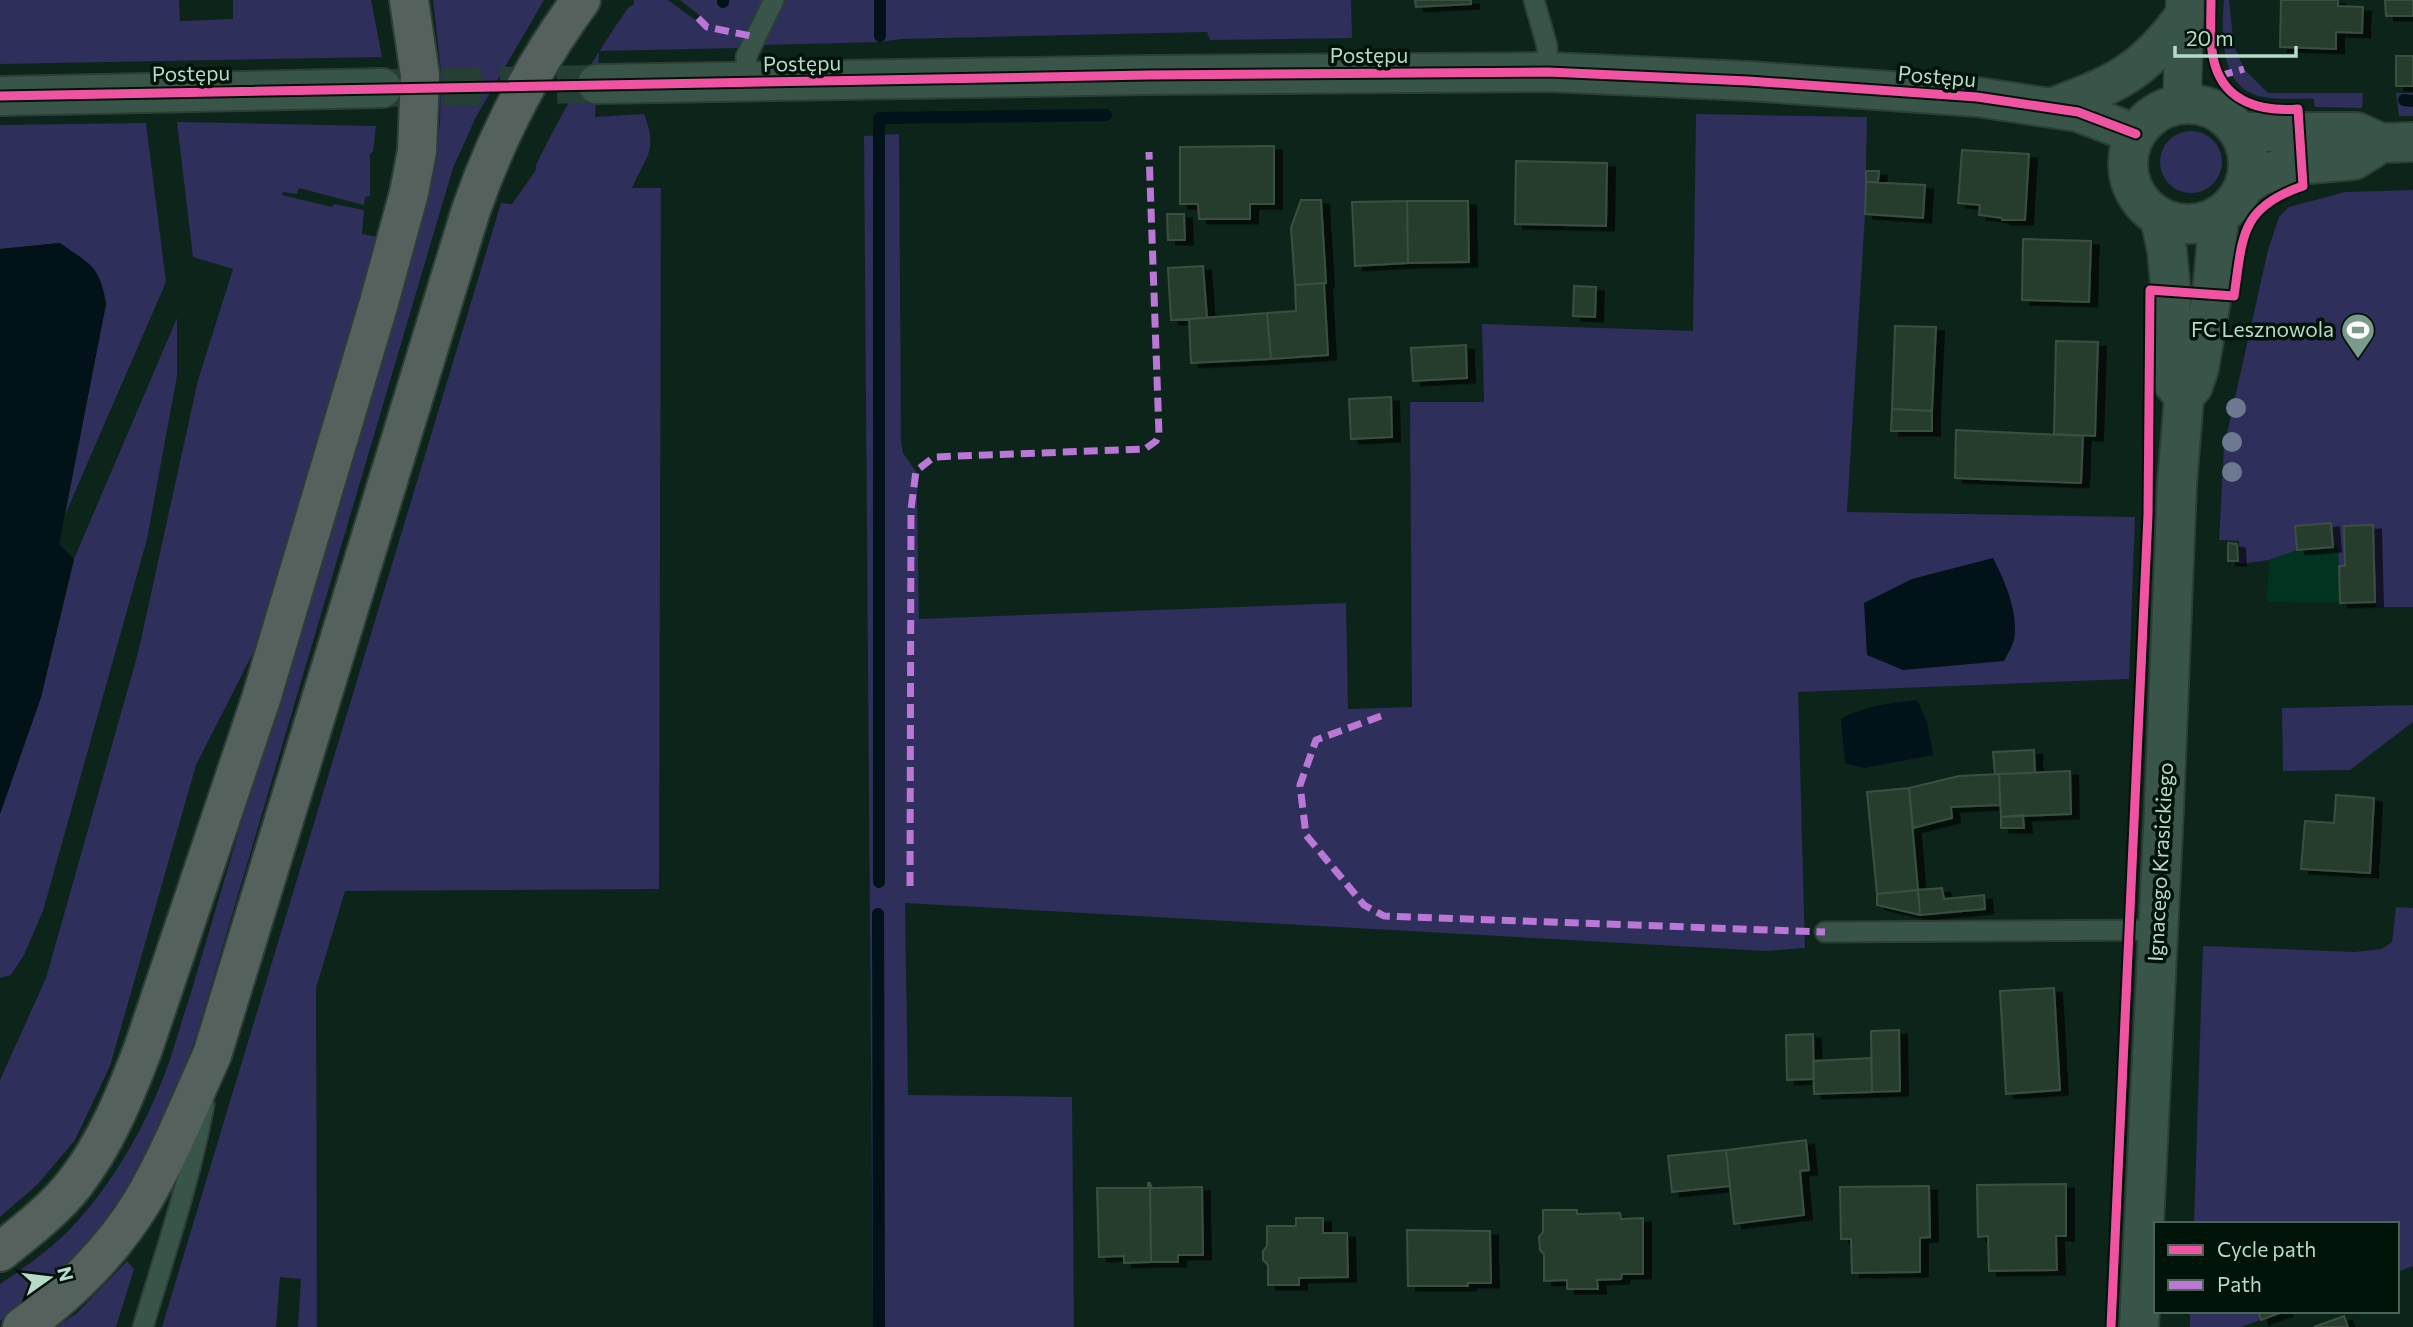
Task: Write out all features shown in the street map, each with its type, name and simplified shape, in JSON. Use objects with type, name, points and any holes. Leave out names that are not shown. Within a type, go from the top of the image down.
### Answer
[{"type":"highway","points":[[0,1252],[39,1221],[75,1184],[102,1144],[124,1099],[144,1049],[261,699],[409,193],[417,151],[421,75],[409,0]]},
{"type":"highway","points":[[22,1327],[60,1298],[102,1256],[142,1202],[161,1167],[212,1055],[471,210],[484,173],[517,102],[556,35],[581,0]]},
{"type":"street","points":[[2182,104],[2185,8]]},
{"type":"street","points":[[2054,107],[2102,89],[2131,74],[2164,42],[2185,8]]},
{"type":"street","name":"Postępu","points":[[597,84],[1134,75],[1548,72],[1923,92],[2054,107],[2078,112],[2136,134]]},
{"type":"street","name":"Postępu","points":[[0,96],[382,88]]},
{"type":"street","points":[[2182,104],[2203,106],[2217,111],[2239,132],[2248,159],[2244,186],[2238,199],[2219,217],[2188,225],[2160,218],[2139,200],[2131,181],[2128,161],[2136,134],[2162,110],[2182,104]]},
{"type":"street","points":[[2239,132],[2357,132],[2397,143]]},
{"type":"street","points":[[2244,186],[2258,177],[2287,166],[2354,160],[2397,143]]},
{"type":"street","name":"Ignacego Krasickiego","points":[[2138,1327],[2177,484],[2184,397],[2193,386],[2199,368],[2212,294],[2219,217]]},
{"type":"street","name":"Ignacego Krasickiego","points":[[2160,218],[2171,292],[2170,366],[2173,383],[2184,397]]},
{"type":"lane","points":[[748,82],[747,57],[774,0]]},
{"type":"lane","points":[[1534,0],[1547,46],[1548,72]]},
{"type":"lane","points":[[1825,932],[2158,930]]},
{"type":"lane","points":[[143,1327],[193,1161],[212,1055]]},
{"type":"shaded area","points":[[0,0],[179,0],[180,21],[233,19],[233,0],[371,0],[382,57],[0,64]]},
{"type":"shaded area","points":[[433,0],[544,0],[476,117],[453,168],[198,1030],[166,1116],[125,1194],[100,1229],[71,1262],[38,1293],[0,1321],[0,1284],[55,1244],[97,1198],[120,1164],[149,1111],[171,1057],[431,182],[440,123],[441,71]]},
{"type":"shaded area","points":[[634,0],[668,0],[698,22],[703,18],[680,0],[762,0],[739,48],[599,51],[628,8],[634,4]]},
{"type":"shaded area","points":[[786,0],[1351,0],[1352,38],[1210,40],[1207,32],[764,45]]},
{"type":"shaded area","points":[[2224,0],[2229,0],[2234,46],[2244,69],[2268,93],[2363,93],[2362,108],[2315,107],[2314,99],[2264,97],[2249,92],[2238,84],[2226,59],[2223,44]]},
{"type":"shaded area","points":[[599,52],[595,117],[644,114],[650,137],[649,153],[632,188],[661,188],[659,889],[345,891],[316,988],[317,1327],[298,1327],[301,1279],[280,1277],[276,1327],[162,1327],[501,203],[512,204],[536,170],[557,124]]},
{"type":"shaded area","points":[[2396,93],[2413,93],[2413,116],[2399,116]]},
{"type":"shaded area","points":[[1696,114],[1867,117],[1865,214],[1847,512],[2135,517],[2129,679],[1798,692],[1805,948],[1766,951],[905,903],[908,1095],[1072,1097],[1074,1327],[873,1327],[864,136],[899,134],[901,440],[903,453],[919,476],[919,619],[1346,603],[1348,709],[1412,707],[1410,402],[1484,402],[1482,324],[1693,331]]},
{"type":"shaded area","points":[[177,122],[376,126],[373,152],[370,154],[370,196],[365,197],[364,205],[299,188],[297,194],[283,192],[282,195],[332,207],[334,204],[364,210],[362,234],[378,237],[253,653],[196,765],[110,1066],[75,1140],[38,1184],[0,1217],[0,1080],[46,978],[138,653],[198,380],[233,269],[193,257]]},
{"type":"shaded area","points":[[146,123],[166,282],[65,515],[106,303],[100,280],[92,267],[60,243],[0,249],[0,125]]},
{"type":"shaded area","points":[[2191,131],[2213,140],[2222,162],[2213,184],[2191,193],[2169,184],[2160,162],[2169,140]]},
{"type":"shaded area","points":[[2413,190],[2413,607],[2376,607],[2375,602],[2340,603],[2338,546],[2297,550],[2269,560],[2239,564],[2239,541],[2219,540],[2224,447],[2268,250],[2279,217],[2289,207],[2345,192]]},
{"type":"shaded area","points":[[60,243],[92,267],[100,281],[106,304],[59,544],[74,559],[41,697],[0,814],[0,249]]},
{"type":"shaded area","points":[[177,318],[177,376],[147,539],[43,911],[24,955],[11,975],[0,978],[0,814],[41,697],[74,559]]},
{"type":"shaded area","points":[[2339,546],[2340,603],[2267,602],[2269,560],[2297,550]]},
{"type":"shaded area","points":[[1993,558],[2006,587],[2015,619],[2014,640],[2004,661],[1903,670],[1867,655],[1864,603],[1912,579]]},
{"type":"shaded area","points":[[1917,700],[1927,722],[1933,755],[1864,768],[1845,763],[1841,719],[1868,708]]},
{"type":"shaded area","points":[[2413,705],[2413,722],[2350,770],[2283,771],[2282,708]]},
{"type":"shaded area","points":[[2396,907],[2413,908],[2413,1266],[2399,1271],[2399,1222],[2194,1222],[2203,946],[2355,952],[2382,949],[2392,942]]},
{"type":"shaded area","points":[[127,1261],[134,1269],[116,1327],[56,1327],[77,1313]]},
{"type":"shaded area","points":[[2190,1313],[2280,1313],[2241,1327],[2190,1327]]},
{"type":"building","points":[[1415,0],[1471,0],[1471,4],[1416,7]]},
{"type":"building","points":[[2281,0],[2338,0],[2338,6],[2363,7],[2362,33],[2336,32],[2336,49],[2280,47]]},
{"type":"building","points":[[2385,0],[2413,0],[2413,16],[2386,16]]},
{"type":"building","points":[[2396,56],[2413,56],[2413,86],[2396,86]]},
{"type":"building","points":[[1274,146],[1274,204],[1250,204],[1250,219],[1199,219],[1198,204],[1180,204],[1180,147]]},
{"type":"building","points":[[1962,150],[2029,154],[2025,220],[2002,220],[1979,215],[1980,205],[1958,203]]},
{"type":"building","points":[[1516,161],[1607,163],[1606,226],[1515,224]]},
{"type":"building","points":[[1866,171],[1879,171],[1878,182],[1866,182]]},
{"type":"building","points":[[1866,182],[1925,185],[1923,218],[1865,214]]},
{"type":"building","points":[[1301,200],[1321,200],[1326,283],[1295,285],[1291,228]]},
{"type":"building","points":[[1407,201],[1408,263],[1355,266],[1352,202]]},
{"type":"building","points":[[1407,201],[1468,201],[1469,262],[1408,263]]},
{"type":"building","points":[[1167,214],[1184,214],[1185,240],[1168,240]]},
{"type":"building","points":[[2023,239],[2091,241],[2089,302],[2022,300]]},
{"type":"building","points":[[1203,266],[1207,318],[1171,320],[1168,268]]},
{"type":"building","points":[[1324,283],[1328,355],[1271,359],[1267,313],[1296,311],[1295,285]]},
{"type":"building","points":[[1574,286],[1596,287],[1595,317],[1573,316]]},
{"type":"building","points":[[1267,313],[1271,359],[1191,363],[1189,319]]},
{"type":"building","points":[[1895,326],[1936,327],[1932,411],[1892,409]]},
{"type":"building","points":[[2056,341],[2098,342],[2095,436],[2054,434]]},
{"type":"building","points":[[1466,345],[1467,378],[1413,381],[1411,348]]},
{"type":"building","points":[[1391,397],[1392,437],[1351,439],[1349,399]]},
{"type":"building","points":[[1892,409],[1932,411],[1932,431],[1891,431]]},
{"type":"building","points":[[1956,430],[2083,436],[2081,483],[1955,478]]},
{"type":"building","points":[[2331,523],[2333,547],[2297,550],[2295,526]]},
{"type":"building","points":[[2373,525],[2375,602],[2340,603],[2339,566],[2345,566],[2344,526]]},
{"type":"building","points":[[2228,543],[2237,544],[2238,561],[2228,561]]},
{"type":"building","points":[[2034,750],[2035,773],[1995,774],[1993,752]]},
{"type":"building","points":[[2070,771],[2071,814],[2001,817],[1999,774]]},
{"type":"building","points":[[1999,774],[2000,805],[1951,807],[1952,818],[1913,828],[1909,788],[1959,776]]},
{"type":"building","points":[[1909,788],[1918,890],[1877,894],[1867,792]]},
{"type":"building","points":[[2336,795],[2374,798],[2370,873],[2301,869],[2305,821],[2334,823]]},
{"type":"building","points":[[2023,815],[2024,828],[2001,828],[2001,817]]},
{"type":"building","points":[[1942,888],[1944,899],[1984,895],[1985,909],[1920,915],[1918,890]]},
{"type":"building","points":[[1918,890],[1920,915],[1877,905],[1877,894]]},
{"type":"building","points":[[2054,988],[2060,1090],[2006,1094],[2000,991]]},
{"type":"building","points":[[1899,1030],[1900,1091],[1872,1092],[1871,1031]]},
{"type":"building","points":[[1813,1034],[1814,1079],[1787,1080],[1786,1035]]},
{"type":"building","points":[[1871,1058],[1872,1092],[1814,1094],[1813,1061]]},
{"type":"building","points":[[1806,1140],[1809,1170],[1800,1171],[1804,1215],[1734,1224],[1726,1150]]},
{"type":"building","points":[[1726,1150],[1730,1186],[1672,1192],[1668,1156]]},
{"type":"building","points":[[1148,1183],[1151,1262],[1124,1263],[1124,1256],[1099,1257],[1097,1188],[1148,1188]]},
{"type":"building","points":[[1150,1183],[1152,1188],[1202,1187],[1203,1255],[1178,1255],[1178,1262],[1151,1262]]},
{"type":"building","points":[[2066,1184],[2066,1236],[2056,1236],[2057,1270],[1989,1271],[1988,1236],[1978,1237],[1977,1185]]},
{"type":"building","points":[[1929,1186],[1930,1237],[1920,1238],[1920,1272],[1852,1273],[1851,1239],[1841,1239],[1840,1187]]},
{"type":"building","points":[[1543,1210],[1577,1210],[1577,1214],[1620,1213],[1621,1219],[1643,1218],[1643,1274],[1622,1274],[1621,1279],[1597,1280],[1598,1289],[1567,1289],[1567,1280],[1544,1281],[1544,1254],[1540,1250],[1539,1237],[1543,1232]]},
{"type":"building","points":[[1296,1218],[1323,1218],[1323,1233],[1347,1233],[1348,1277],[1299,1278],[1299,1285],[1268,1285],[1268,1265],[1263,1260],[1263,1251],[1267,1246],[1267,1226],[1296,1226]]},
{"type":"building","points":[[1407,1230],[1490,1231],[1491,1283],[1468,1283],[1468,1286],[1408,1286]]},
{"type":"building","points":[[2259,1313],[2280,1313],[2261,1320]]},
{"type":"building","points":[[2344,1316],[2348,1327],[2314,1327]]},
{"type":"waterway","points":[[880,0],[880,36]]},
{"type":"waterway","points":[[2404,100],[2413,101]]},
{"type":"waterway","points":[[879,882],[879,118],[1106,115]]},
{"type":"waterway","points":[[878,914],[879,1327]]},
{"type":"tunnel","points":[[386,88],[597,84]]},
{"type":"marked path","points":[[698,18],[707,27],[756,37]]},
{"type":"marked path","points":[[2219,76],[2244,69]]},
{"type":"marked path","points":[[910,886],[911,509],[916,471],[934,457],[1145,449],[1156,441],[1159,434],[1149,152]]},
{"type":"marked path","points":[[1381,716],[1316,740],[1300,785],[1306,835],[1364,905],[1384,916],[1825,932]]},
{"type":"cycle path","points":[[2111,1327],[2148,515],[2150,290],[2234,296],[2243,241],[2255,215],[2266,204],[2303,186],[2298,109],[2272,109],[2248,102],[2237,96],[2220,78],[2213,57],[2211,0]]},
{"type":"cycle path","points":[[0,96],[1148,75],[1548,72],[1748,81],[1977,97],[2078,112],[2136,134]]},
{"type":"place","name":"FC Lesznowola","points":[[2358,360]]}]
